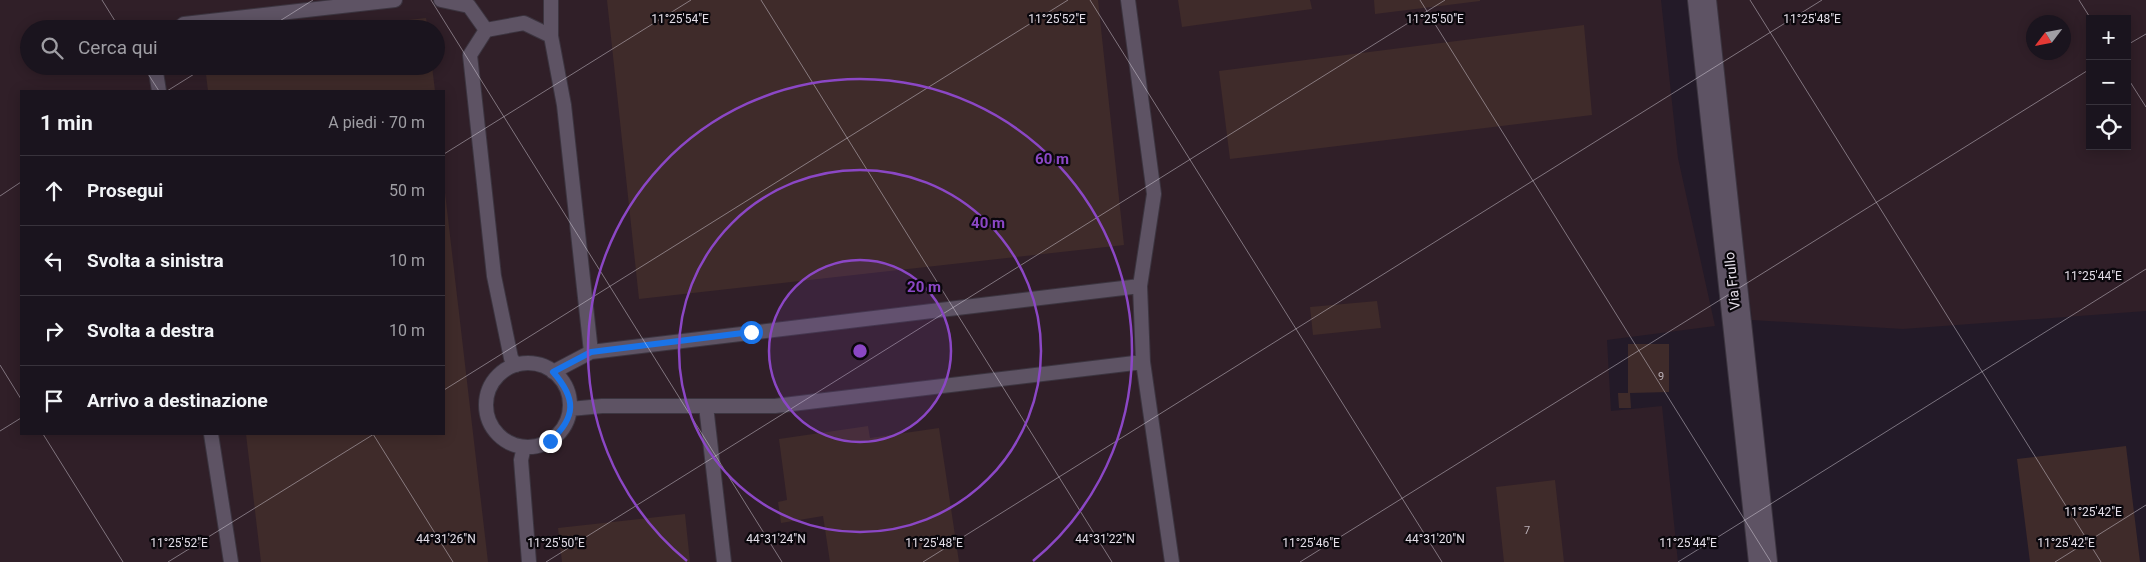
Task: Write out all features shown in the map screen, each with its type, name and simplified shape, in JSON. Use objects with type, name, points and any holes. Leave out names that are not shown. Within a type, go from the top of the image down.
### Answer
[{"type":"street","name":"Via Frullo","points":[[1702,0],[1763,562]]},
{"type":"lane","points":[[219,20],[395,0]]},
{"type":"lane","points":[[441,0],[469,6],[486,30]]},
{"type":"lane","points":[[552,0],[551,36],[564,104],[591,352]]},
{"type":"lane","points":[[1128,0],[1154,194],[1140,286],[1144,362],[1172,562]]},
{"type":"lane","points":[[516,365],[510,358],[494,276],[470,55],[486,30],[524,23],[551,36]]},
{"type":"lane","points":[[156,75],[159,90]]},
{"type":"lane","points":[[553,372],[591,352],[1140,286]]},
{"type":"lane","points":[[570,409],[602,406],[775,406],[1144,362]]},
{"type":"lane","points":[[526,363],[540,365],[553,372],[565,386],[570,400],[566,424],[550,441],[538,446],[524,447],[500,437],[491,426],[486,406],[488,392],[494,379],[516,365],[526,363]]},
{"type":"lane","points":[[706,406],[724,562]]},
{"type":"lane","points":[[211,435],[231,562]]},
{"type":"lane","points":[[524,447],[521,460],[529,562]]},
{"type":"shaded area","points":[[0,0],[1661,0],[1678,158],[1715,326],[1607,340],[1611,411],[1662,406],[1678,562],[0,562]]},
{"type":"shaded area","points":[[1714,0],[2146,0],[2146,311],[1903,329],[1752,320]]},
{"type":"building","points":[[607,0],[1098,0],[1124,245],[639,299]]},
{"type":"building","points":[[1178,0],[1310,0],[1312,9],[1182,27]]},
{"type":"building","points":[[1374,0],[1480,0],[1480,1],[1375,14]]},
{"type":"building","points":[[426,18],[426,20],[408,20]]},
{"type":"building","points":[[1584,25],[1592,115],[1230,159],[1219,71]]},
{"type":"building","points":[[206,75],[433,75],[435,90],[208,90]]},
{"type":"building","points":[[445,193],[488,562],[261,562],[246,435],[445,435]]},
{"type":"building","points":[[1377,301],[1381,328],[1313,335],[1310,307]]},
{"type":"building","points":[[1628,344],[1669,344],[1669,392],[1630,393],[1631,408],[1619,408],[1618,393],[1628,393]]},
{"type":"building","points":[[868,426],[870,438],[939,428],[959,562],[830,562],[823,516],[781,523],[778,502],[787,500],[779,439]]},
{"type":"building","points":[[2126,446],[2140,562],[2030,562],[2017,459]]},
{"type":"building","points":[[1555,480],[1564,562],[1504,562],[1496,487]]},
{"type":"building","points":[[685,514],[690,562],[562,562],[558,528]]},
{"type":"route","points":[[550,441],[566,424],[570,409],[570,400],[565,386],[553,372],[591,352],[751,332]]}]
